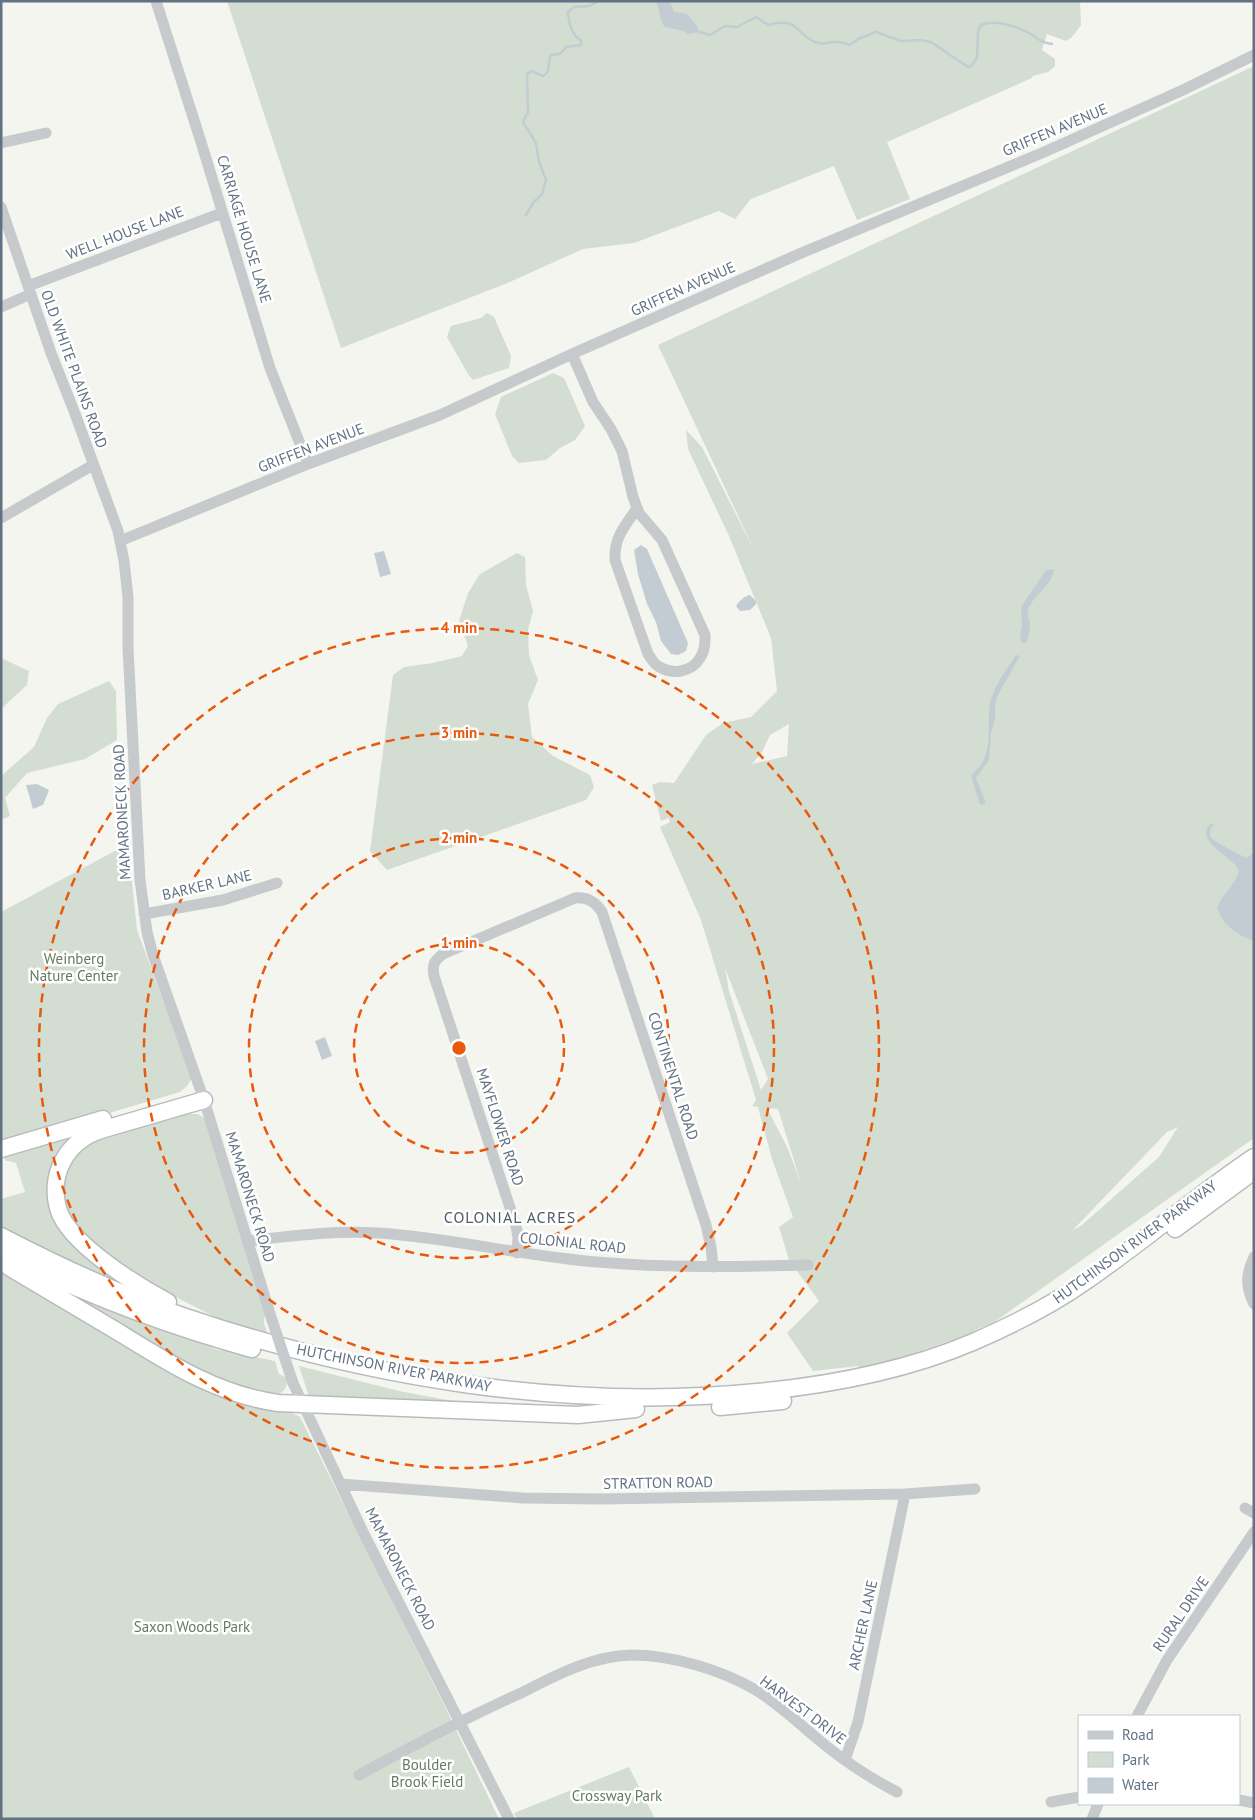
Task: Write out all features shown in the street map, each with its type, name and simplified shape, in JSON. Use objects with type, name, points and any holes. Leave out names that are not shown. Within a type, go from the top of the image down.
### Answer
[{"type":"highway","points":[[1,1149],[203,1094]]},
{"type":"highway","points":[[203,1094],[87,1135],[71,1149],[63,1160],[57,1179],[56,1194],[58,1208],[64,1221],[84,1244],[135,1282],[219,1328]]},
{"type":"highway","name":"HUTCHINSON RIVER PARKWAY","points":[[1,1236],[59,1265],[122,1293],[180,1315],[219,1328],[368,1366],[462,1384],[526,1392],[617,1397],[689,1397],[816,1386],[925,1360],[971,1343],[1028,1316],[1084,1283],[1254,1157]]},
{"type":"highway","name":"HUTCHINSON RIVER PARKWAY","points":[[1,1252],[79,1288],[163,1321],[224,1341],[301,1362],[380,1380],[477,1397],[573,1406],[636,1409],[725,1406],[815,1396],[863,1387],[910,1376],[972,1354],[1031,1327],[1086,1294],[1254,1171]]},
{"type":"highway","points":[[1,1262],[158,1357],[208,1384],[257,1400],[278,1403],[578,1415],[636,1409]]},
{"type":"street","name":"CARRIAGE HOUSE LANE","points":[[156,1],[270,368],[308,464]]},
{"type":"street","name":"GRIFFEN AVENUE","points":[[120,540],[308,464],[440,415],[572,354],[812,248],[1050,149],[1183,90],[1254,55]]},
{"type":"street","points":[[1,144],[46,133]]},
{"type":"street","name":"OLD WHITE PLAINS ROAD","points":[[1,207],[32,288],[120,540]]},
{"type":"street","name":"WELL HOUSE LANE","points":[[1,307],[32,288],[222,213]]},
{"type":"street","points":[[572,354],[593,402],[611,429],[622,451],[639,513],[662,540],[705,635],[704,648],[700,659],[692,667],[681,672],[667,671],[656,666],[648,654],[615,560],[614,546],[617,538],[637,508]]},
{"type":"street","points":[[1,518],[93,465]]},
{"type":"street","name":"MAMARONECK ROAD","points":[[120,540],[128,597],[128,648],[137,833],[144,914],[153,955],[203,1094],[272,1320],[301,1403],[364,1534],[509,1819]]},
{"type":"street","name":"BARKER LANE","points":[[144,914],[223,900],[277,883]]},
{"type":"street","name":"MAYFLOWER ROAD","points":[[516,1253],[518,1236],[516,1226],[434,976],[433,966],[437,958],[451,950],[575,898],[582,897],[592,900]]},
{"type":"street","name":"CONTINENTAL ROAD","points":[[592,900],[602,912],[706,1225],[712,1247],[713,1267]]},
{"type":"street","name":"COLONIAL ROAD","points":[[247,1241],[330,1233],[377,1233],[412,1236],[516,1253],[598,1262],[681,1267],[808,1265]]},
{"type":"street","points":[[1254,1257],[1248,1270],[1246,1282],[1254,1304]]},
{"type":"street","name":"STRATTON ROAD","points":[[341,1484],[523,1498],[602,1499],[905,1494],[975,1489]]},
{"type":"street","name":"ARCHER LANE","points":[[846,1760],[858,1722],[905,1494]]},
{"type":"street","name":"RURAL DRIVE","points":[[1138,1715],[1167,1660],[1254,1532]]},
{"type":"street","name":"HARVEST DRIVE","points":[[359,1775],[460,1721],[570,1670],[593,1661],[630,1655],[692,1663],[731,1677],[774,1702],[826,1747],[883,1785],[897,1792]]},
{"type":"street","points":[[1051,1802],[1078,1797]]},
{"type":"street","points":[[1240,1800],[1254,1802]]},
{"type":"street","points":[[1092,1819],[1098,1805]]},
{"type":"green space","points":[[227,1],[1080,1],[1081,25],[1072,37],[1066,41],[1047,34],[1042,50],[1055,59],[1055,66],[1048,72],[1033,76],[887,142],[910,199],[857,220],[834,166],[751,199],[735,219],[719,211],[634,243],[583,249],[505,284],[341,348]]},
{"type":"green space","points":[[1254,66],[1254,1138],[993,1323],[972,1333],[906,1356],[906,1361],[860,1373],[858,1366],[813,1371],[787,1333],[819,1301],[789,1260],[779,1227],[793,1217],[772,1159],[758,1107],[752,1106],[756,1100],[701,920],[660,827],[670,822],[669,818],[661,821],[652,785],[659,782],[674,783],[706,735],[723,723],[751,717],[777,691],[771,638],[729,536],[688,449],[686,430],[702,447],[755,552],[658,345]],"holes":[[[789,724],[787,756],[752,764],[762,752],[770,735]],[[725,968],[768,1079],[761,1090],[729,991]],[[767,1108],[778,1109],[801,1183],[788,1149]],[[1178,1127],[1159,1157],[1082,1225],[1072,1231],[1167,1132]]]},
{"type":"green space","points":[[487,313],[494,317],[511,356],[509,368],[473,380],[447,337],[451,326],[481,318]]},
{"type":"green space","points":[[553,373],[564,378],[585,426],[575,440],[560,448],[546,460],[519,463],[512,456],[495,414],[501,397]]},
{"type":"green space","points":[[517,553],[525,557],[526,585],[533,611],[528,630],[529,655],[538,680],[528,704],[532,737],[553,756],[590,775],[594,787],[586,800],[387,870],[370,851],[393,675],[404,667],[462,656],[468,646],[459,621],[468,593],[480,574]]},
{"type":"green space","points":[[1,658],[29,671],[27,685],[1,709]]},
{"type":"green space","points":[[109,681],[116,691],[117,740],[85,759],[27,773],[5,798],[10,816],[1,820],[1,776],[34,747],[47,718],[58,704]]},
{"type":"green space","name":"Weinberg Nature Center","points":[[128,844],[137,930],[192,1078],[180,1092],[1,1145],[1,912]]},
{"type":"green space","points":[[183,1114],[198,1114],[205,1119],[265,1314],[264,1323],[267,1333],[221,1320],[148,1283],[98,1248],[65,1215],[59,1189],[66,1166],[77,1149],[100,1136]]},
{"type":"green space","points":[[76,1131],[49,1192],[113,1274],[109,1278],[16,1235],[1,1226],[1,1199],[25,1192],[16,1163],[6,1161],[2,1154]]},
{"type":"green space","name":"Saxon Woods Park","points":[[1,1271],[198,1386],[253,1408],[288,1411],[300,1417],[499,1819],[1,1819]]},
{"type":"green space","points":[[88,1302],[214,1349],[275,1361],[279,1374],[287,1378],[286,1388],[281,1393],[264,1395],[175,1363],[86,1306]]},
{"type":"green space","points":[[299,1366],[399,1391],[464,1403],[309,1397]]},
{"type":"green space","name":"Crossway Park","points":[[629,1767],[655,1819],[517,1819],[514,1813]]},
{"type":"water","points":[[655,1],[670,1],[674,12],[687,14],[696,24],[699,32],[687,34],[684,31],[665,27],[661,22],[659,8]]},
{"type":"water","points":[[641,545],[647,549],[688,643],[686,651],[678,655],[671,654],[661,641],[656,622],[647,604],[638,574],[634,550]]},
{"type":"water","points":[[384,551],[391,574],[380,577],[374,553]]},
{"type":"water","points":[[1054,569],[1051,580],[1029,608],[1030,629],[1026,643],[1021,642],[1021,607],[1046,570]]},
{"type":"water","points":[[750,595],[756,601],[756,604],[750,610],[740,611],[736,606],[742,599]]},
{"type":"water","points":[[1016,655],[1020,656],[999,693],[995,704],[995,719],[991,733],[989,760],[976,778],[986,803],[982,805],[980,804],[971,776],[981,765],[986,754],[993,693]]},
{"type":"water","points":[[37,784],[49,790],[43,805],[33,809],[26,785]]},
{"type":"water","points":[[1210,824],[1214,824],[1210,830],[1210,837],[1214,840],[1246,858],[1254,853],[1254,941],[1231,929],[1219,913],[1217,907],[1235,881],[1239,871],[1230,860],[1216,849],[1207,837],[1206,831]]},
{"type":"water","points":[[325,1037],[332,1056],[322,1060],[315,1041]]},
{"type":"waterway","points":[[526,215],[533,203],[542,194],[546,180],[539,162],[536,143],[523,122],[528,112],[527,74],[532,71],[543,76],[549,69],[551,55],[560,54],[566,47],[581,45],[581,41],[571,28],[568,12],[574,7],[589,6],[599,1]]},
{"type":"waterway","points":[[699,32],[710,35],[725,26],[737,27],[756,17],[768,25],[779,23],[792,25],[805,36],[818,43],[841,42],[850,45],[858,39],[876,32],[901,41],[920,40],[931,42],[968,67],[977,58],[978,32],[981,25],[987,23],[1013,26],[1043,42],[1052,44]]},
{"type":"district","name":"COLONIAL ACRES","points":[[510,1217]]},
{"type":"park label","name":"Boulder Brook Field","points":[[427,1774]]}]
